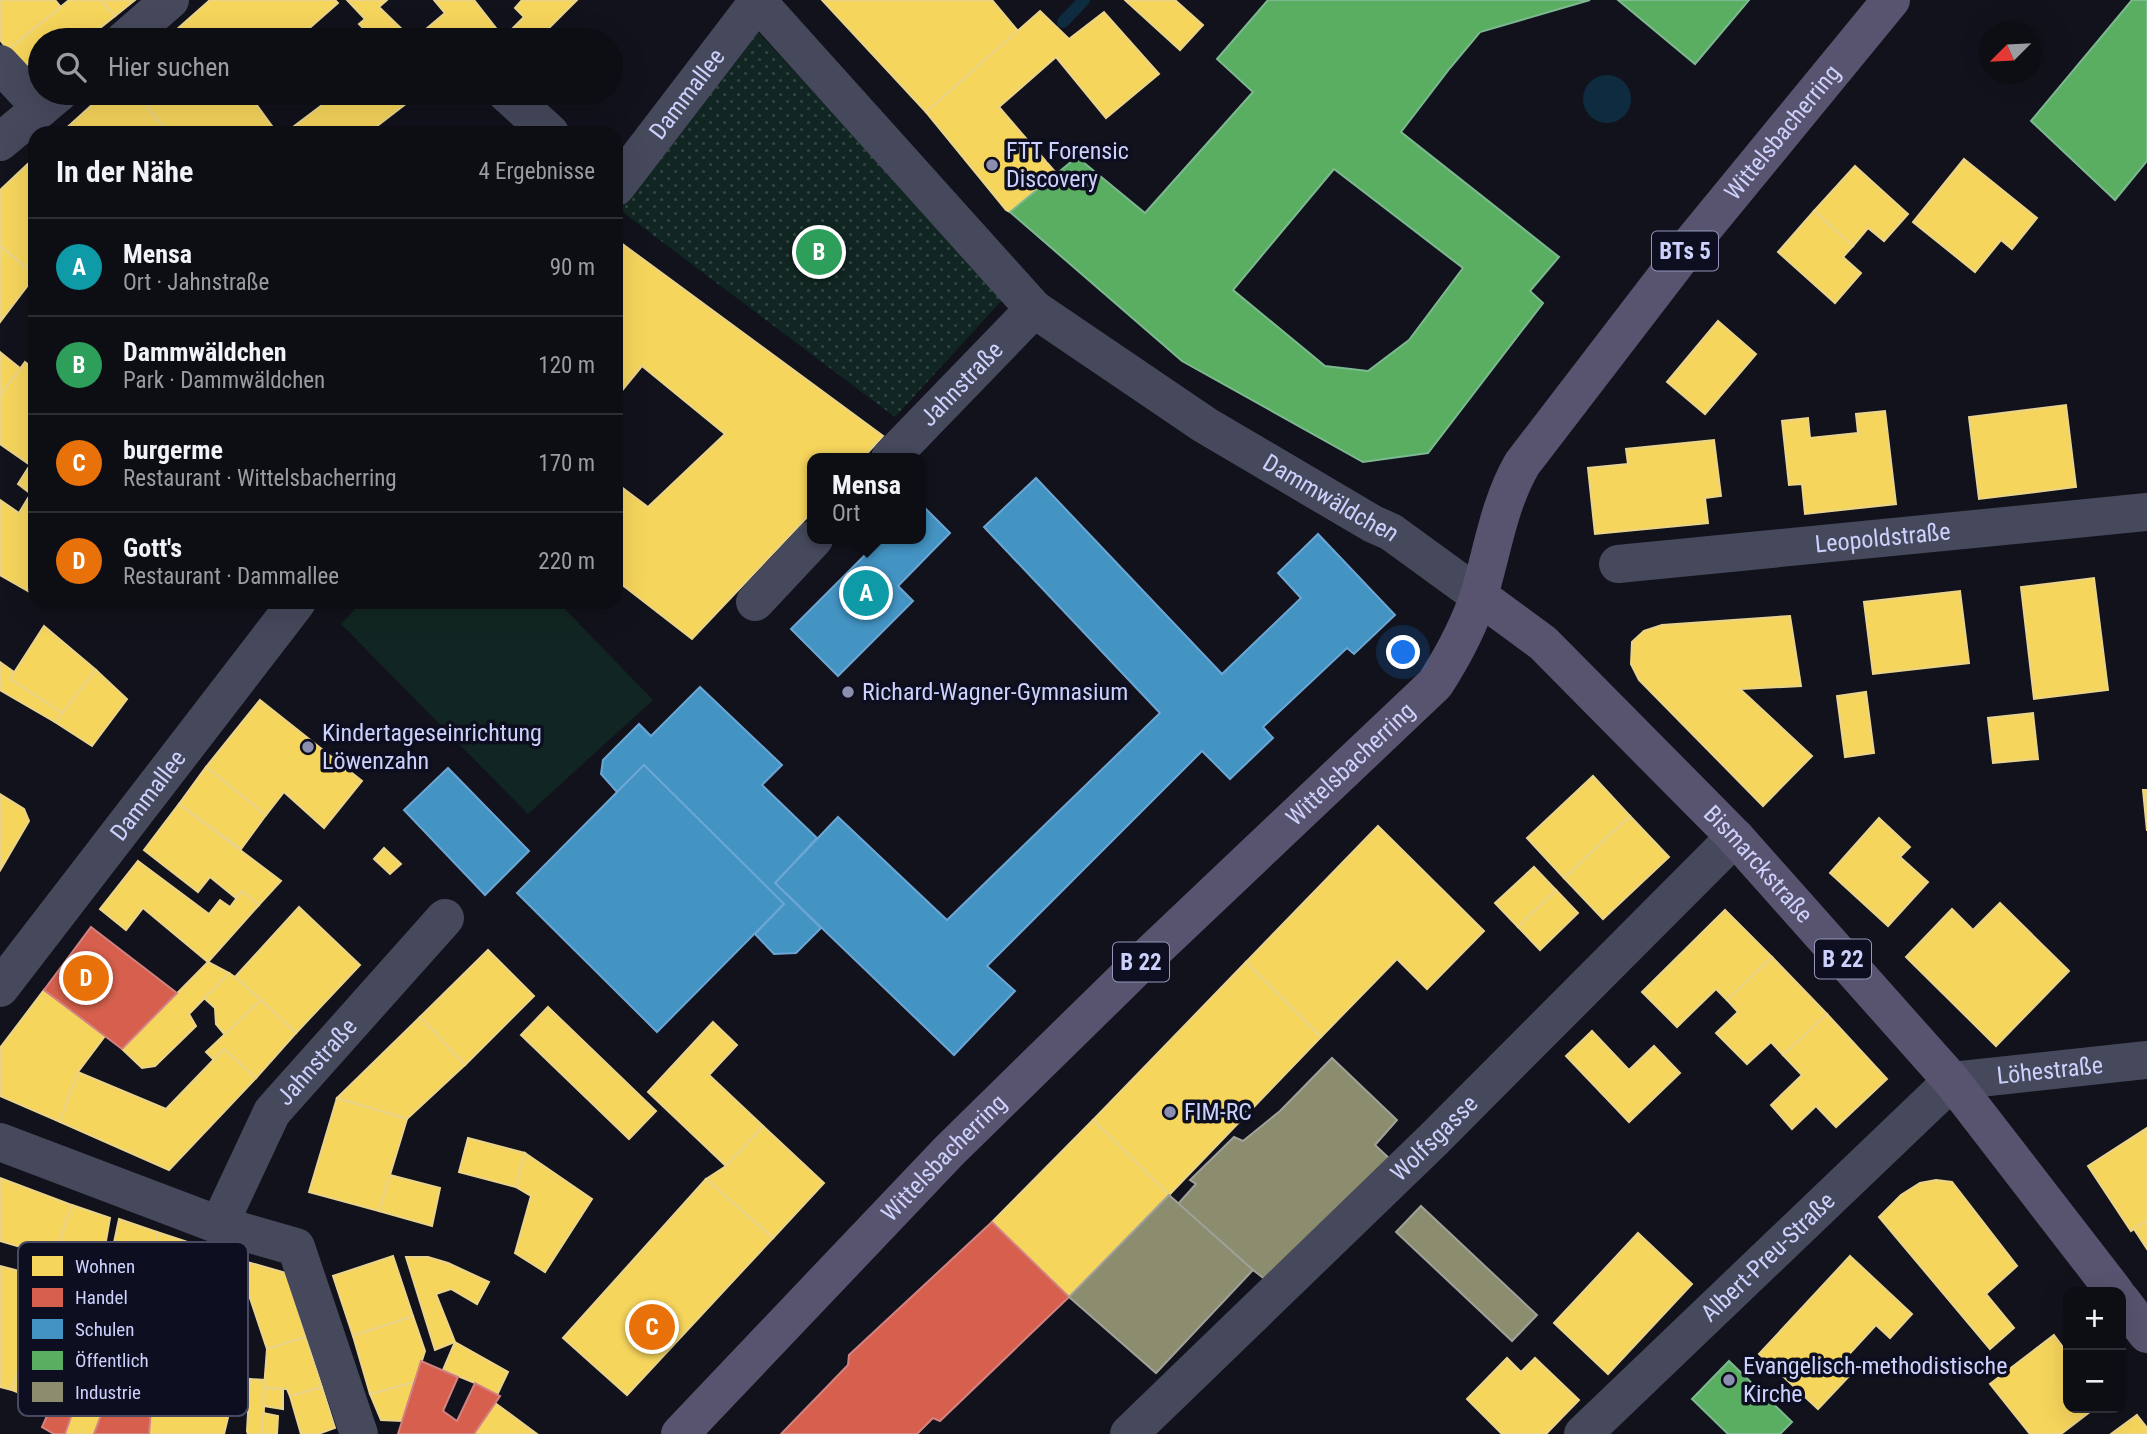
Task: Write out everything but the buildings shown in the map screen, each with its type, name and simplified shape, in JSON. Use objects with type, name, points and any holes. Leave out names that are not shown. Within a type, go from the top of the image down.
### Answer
[{"type":"main road","name":"Wittelsbacherring","points":[[680,1434],[949,1151],[1147,957],[1435,684],[1447,665],[1479,596],[1502,505],[1522,464],[1690,245],[1891,0]]},
{"type":"main road","name":"Bismarckstraße","points":[[1479,596],[1543,643],[1734,837],[1952,1082],[2111,1287]]},
{"type":"main road","points":[[2126,1307],[2147,1334]]},
{"type":"street","points":[[138,28],[170,0]]},
{"type":"street","name":"Dammwäldchen","points":[[759,1],[1034,309],[1205,425],[1391,532],[1479,596]]},
{"type":"street","name":"Dammallee","points":[[623,178],[759,1]]},
{"type":"street","points":[[0,64],[28,84]]},
{"type":"street","points":[[0,142],[44,105]]},
{"type":"street","points":[[519,105],[542,126]]},
{"type":"street","name":"Jahnstraße","points":[[895,453],[1034,309]]},
{"type":"street","name":"Leopoldstraße","points":[[1618,564],[2147,512]]},
{"type":"street","points":[[755,601],[809,544]]},
{"type":"street","name":"Dammallee","points":[[0,988],[292,609]]},
{"type":"street","name":"Wolfsgasse","points":[[1129,1434],[1433,1140],[1734,837]]},
{"type":"street","name":"Jahnstraße","points":[[219,1225],[272,1112],[445,918]]},
{"type":"street","name":"Löhestraße","points":[[1952,1082],[2147,1060]]},
{"type":"street","name":"Albert-Preu-Straße","points":[[1583,1434],[1952,1082]]},
{"type":"street","points":[[0,1142],[219,1225],[296,1247],[359,1434]]},
{"type":"green space","points":[[756,30],[1004,298],[895,417],[623,212],[623,188]]},
{"type":"green space","points":[[355,609],[565,609],[653,700],[528,814],[341,624]]},
{"type":"water","points":[[1607,75],[1624,82],[1631,99],[1624,116],[1607,123],[1590,116],[1583,99],[1590,82]]},
{"type":"waterway","points":[[1063,22],[1084,0]]},
{"type":"place","name":"FTT Forensic Discovery","points":[[992,165]]},
{"type":"place","name":"Dammwäldchen","points":[[819,252]]},
{"type":"place","name":"Mensa","points":[[866,593]]},
{"type":"place","name":"Richard-Wagner-Gymnasium","points":[[848,692]]},
{"type":"place","name":"Kindertageseinrichtung Löwenzahn","points":[[308,747]]},
{"type":"place","name":"Gott's","points":[[86,978]]},
{"type":"place","name":"FIM-RC","points":[[1170,1112]]},
{"type":"place","name":"burgerme","points":[[652,1327]]},
{"type":"place","name":"Evangelisch-methodistische Kirche","points":[[1729,1380]]}]
